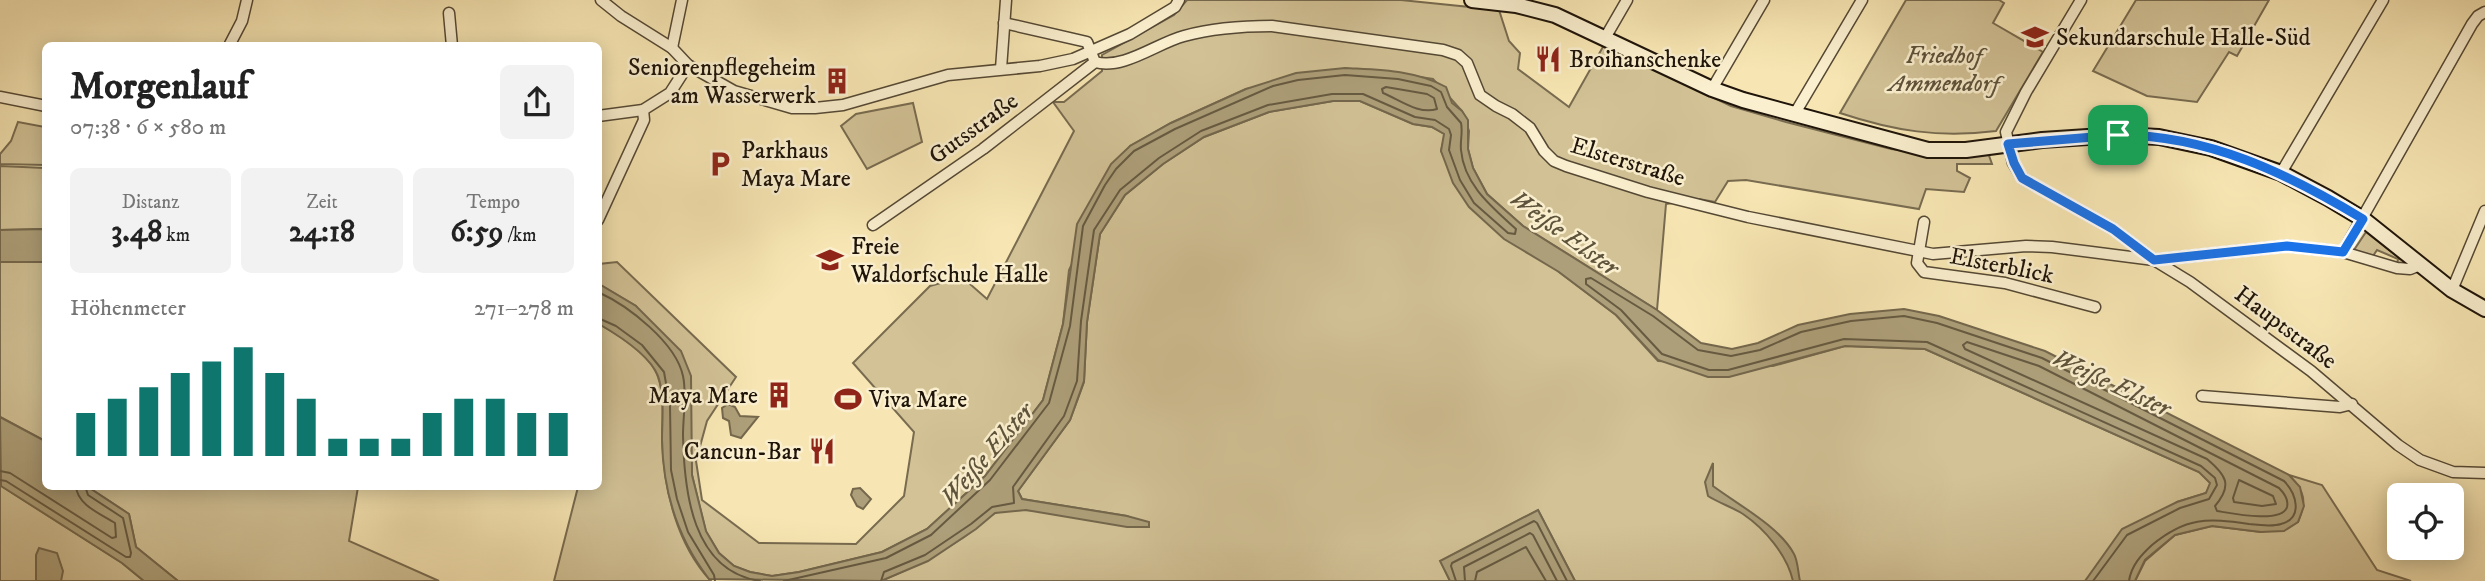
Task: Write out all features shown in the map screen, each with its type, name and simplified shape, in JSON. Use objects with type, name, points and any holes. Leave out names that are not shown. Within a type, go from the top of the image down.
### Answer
[{"type":"street","points":[[231,42],[242,21],[247,0]]},
{"type":"street","points":[[601,0],[672,48],[688,65],[734,91],[792,108],[843,105],[948,75],[1040,66],[1094,57],[1154,21],[1179,0]]},
{"type":"street","points":[[672,48],[682,0]]},
{"type":"street","points":[[1001,69],[1006,0]]},
{"type":"street","points":[[1472,0],[1541,10],[1712,89],[1794,115],[1928,150],[1966,150],[2076,137],[2118,135],[2159,137],[2211,148],[2281,173],[2363,219],[2452,290],[2485,309]]},
{"type":"street","points":[[1605,38],[1627,0]]},
{"type":"street","points":[[1712,89],[1764,0]]},
{"type":"street","points":[[1794,115],[1862,0]]},
{"type":"street","points":[[2008,144],[2006,132],[2013,117],[2081,0]]},
{"type":"street","points":[[2281,173],[2383,0]]},
{"type":"street","points":[[2343,252],[2472,24],[2485,12]]},
{"type":"street","points":[[449,13],[452,42]]},
{"type":"street","points":[[1004,23],[1083,40],[1091,46],[1094,57]]},
{"type":"street","name":"Elsterstraße","points":[[1094,57],[1102,64],[1128,59],[1184,36],[1245,26],[1272,26],[1443,50],[1458,55],[1467,63],[1480,95],[1530,128],[1544,152],[1566,166],[1648,192],[1748,217],[1933,254],[2026,246],[2154,260],[2287,246],[2343,252],[2397,268],[2410,269],[2420,265]]},
{"type":"street","name":"Gutsstraße","points":[[873,225],[983,149],[1094,57]]},
{"type":"street","points":[[602,115],[643,110],[670,93],[688,65]]},
{"type":"street","points":[[0,97],[42,105]]},
{"type":"street","points":[[602,211],[645,120],[643,110]]},
{"type":"street","name":"Hauptstraße","points":[[2008,144],[2022,178],[2113,229],[2154,260],[2190,282],[2267,338],[2420,460],[2453,472],[2485,473]]},
{"type":"street","points":[[2452,290],[2485,211]]},
{"type":"street","points":[[1919,251],[1924,222]]},
{"type":"street","name":"Elsterblick","points":[[1919,251],[1917,263],[1924,272],[2005,283],[2095,307]]},
{"type":"street","points":[[2202,396],[2340,407],[2351,404]]},
{"type":"green space","points":[[1187,0],[1401,0],[1499,10],[1509,41],[1520,53],[1518,69],[1569,107],[1604,45],[1731,106],[1891,149],[1928,154],[1987,150],[1992,164],[1957,164],[1957,171],[1970,178],[1964,192],[1926,189],[1919,209],[1746,180],[1728,181],[1715,202],[1699,199],[1666,204],[1657,310],[1523,226],[1487,194],[1473,168],[1468,149],[1469,131],[1462,111],[1433,79],[1373,70],[1246,89],[1171,123],[1130,146],[1069,270],[1063,324],[1043,400],[985,476],[927,529],[882,552],[772,576],[734,566],[719,553],[706,532],[692,475],[690,436],[636,306],[602,286],[602,264],[617,262],[736,377],[707,421],[696,461],[702,500],[759,543],[856,544],[904,496],[914,432],[853,363],[930,286],[962,277],[987,299],[1074,131],[1053,102],[1064,102],[1102,71],[1102,55],[1174,15]]},
{"type":"green space","name":"Friedhof Ammendorf","points":[[1906,0],[1999,0],[2004,3],[1993,23],[2043,52],[1996,131],[1955,134],[1917,131],[1840,113]]},
{"type":"green space","points":[[2136,0],[2269,0],[2237,56],[2229,52],[2197,102],[2147,96],[2093,71]]},
{"type":"green space","points":[[1333,101],[1360,101],[1413,124],[1432,127],[1445,134],[1441,151],[1445,159],[1559,272],[1616,315],[1658,361],[1773,366],[1845,346],[1925,349],[2199,472],[2211,483],[2206,493],[2177,502],[2085,581],[1575,581],[1538,510],[1441,561],[1450,581],[881,581],[941,551],[995,513],[1009,510],[1047,512],[1149,527],[1127,516],[1022,499],[1018,491],[1070,420],[1084,382],[1087,322],[1100,234],[1125,195],[1163,164],[1204,137],[1269,112]]},
{"type":"green space","points":[[913,103],[922,142],[867,169],[841,126],[856,114]]},
{"type":"green space","points":[[18,122],[42,126],[42,165],[0,164],[0,154],[11,141]]},
{"type":"green space","points":[[0,166],[42,168],[42,229],[0,230]]},
{"type":"green space","points":[[2366,232],[2407,264],[2397,264],[2398,259],[2377,250],[2373,256],[2354,250]]},
{"type":"green space","points":[[0,262],[42,262],[42,439],[0,417]]},
{"type":"green space","points":[[602,326],[641,353],[658,377],[662,401],[663,460],[669,497],[689,551],[711,581],[554,581],[577,490],[602,490]]},
{"type":"green space","points":[[2289,475],[2322,485],[2377,570],[2411,581],[2135,581],[2145,561],[2175,535],[2212,526],[2261,532],[2298,522],[2303,508],[2303,497]]},
{"type":"green space","points":[[0,485],[122,563],[144,581],[0,581]]},
{"type":"green space","points":[[93,490],[358,490],[349,541],[439,581],[178,581],[136,547],[129,514]]},
{"type":"water","points":[[1345,68],[1384,70],[1422,77],[1446,87],[1452,103],[1468,120],[1468,149],[1473,168],[1487,194],[1523,226],[1657,310],[1701,343],[1732,349],[1758,343],[1798,325],[1850,314],[1904,309],[1939,316],[2045,351],[2289,475],[2300,487],[2304,506],[2298,522],[2284,531],[2261,532],[2212,526],[2175,535],[2145,560],[2135,581],[2085,581],[2122,529],[2177,502],[2206,493],[2210,483],[2199,472],[1925,349],[1845,346],[1729,377],[1708,377],[1658,360],[1616,315],[1559,272],[1504,239],[1469,207],[1453,183],[1441,151],[1444,134],[1432,127],[1413,124],[1360,101],[1333,101],[1269,112],[1204,137],[1163,164],[1125,195],[1100,234],[1087,322],[1084,381],[1070,420],[1018,491],[1022,499],[1127,516],[1149,522],[1149,527],[1127,527],[1026,510],[995,513],[928,561],[881,581],[709,579],[689,548],[669,496],[663,459],[662,400],[658,376],[641,353],[602,326],[602,286],[636,306],[681,351],[691,376],[692,475],[706,531],[719,553],[734,566],[772,576],[882,552],[927,529],[985,476],[1043,400],[1063,324],[1077,224],[1111,164],[1130,146],[1171,123],[1246,89],[1296,73]]},
{"type":"water","points":[[42,229],[42,262],[0,262],[0,230]]},
{"type":"water","points":[[728,404],[735,407],[740,416],[758,417],[741,438],[731,435],[729,421],[723,418],[722,408]]},
{"type":"water","points":[[0,417],[42,439],[42,490],[93,490],[129,514],[136,547],[178,581],[144,581],[122,563],[1,486]]},
{"type":"water","points":[[1713,463],[1713,486],[1779,535],[1795,557],[1800,581],[1793,581],[1780,552],[1759,527],[1743,514],[1708,496],[1705,482]]},
{"type":"water","points":[[860,488],[871,499],[863,509],[857,506],[851,495],[853,489]]},
{"type":"water","points":[[1538,510],[1575,581],[1450,581],[1440,561]]},
{"type":"water","points":[[39,548],[57,553],[63,571],[61,581],[36,581],[36,555]]},
{"type":"place","name":"Sekundarschule Halle-Süd","points":[[2035,37]]},
{"type":"place","name":"Broihanschenke","points":[[1548,59]]},
{"type":"place","name":"Seniorenpflegeheim am Wasserwerk","points":[[837,81]]},
{"type":"place","name":"Parkhaus Maya Mare","points":[[720,164]]},
{"type":"place","name":"Freie Waldorfschule Halle","points":[[830,260]]},
{"type":"place","name":"Maya Mare","points":[[779,395]]},
{"type":"place","name":"Viva Mare","points":[[848,399]]},
{"type":"place","name":"Cancun-Bar","points":[[822,451]]},
{"type":"route","points":[[2118,135],[2183,140],[2235,155],[2281,173],[2363,219],[2343,252],[2287,246],[2154,260],[2113,229],[2022,178],[2008,144],[2118,135]]},
{"type":"water label","name":"Weiße Elster","points":[[1565,232]]},
{"type":"water label","name":"Weiße Elster","points":[[2112,382]]},
{"type":"water label","name":"Weiße Elster","points":[[986,454]]}]
